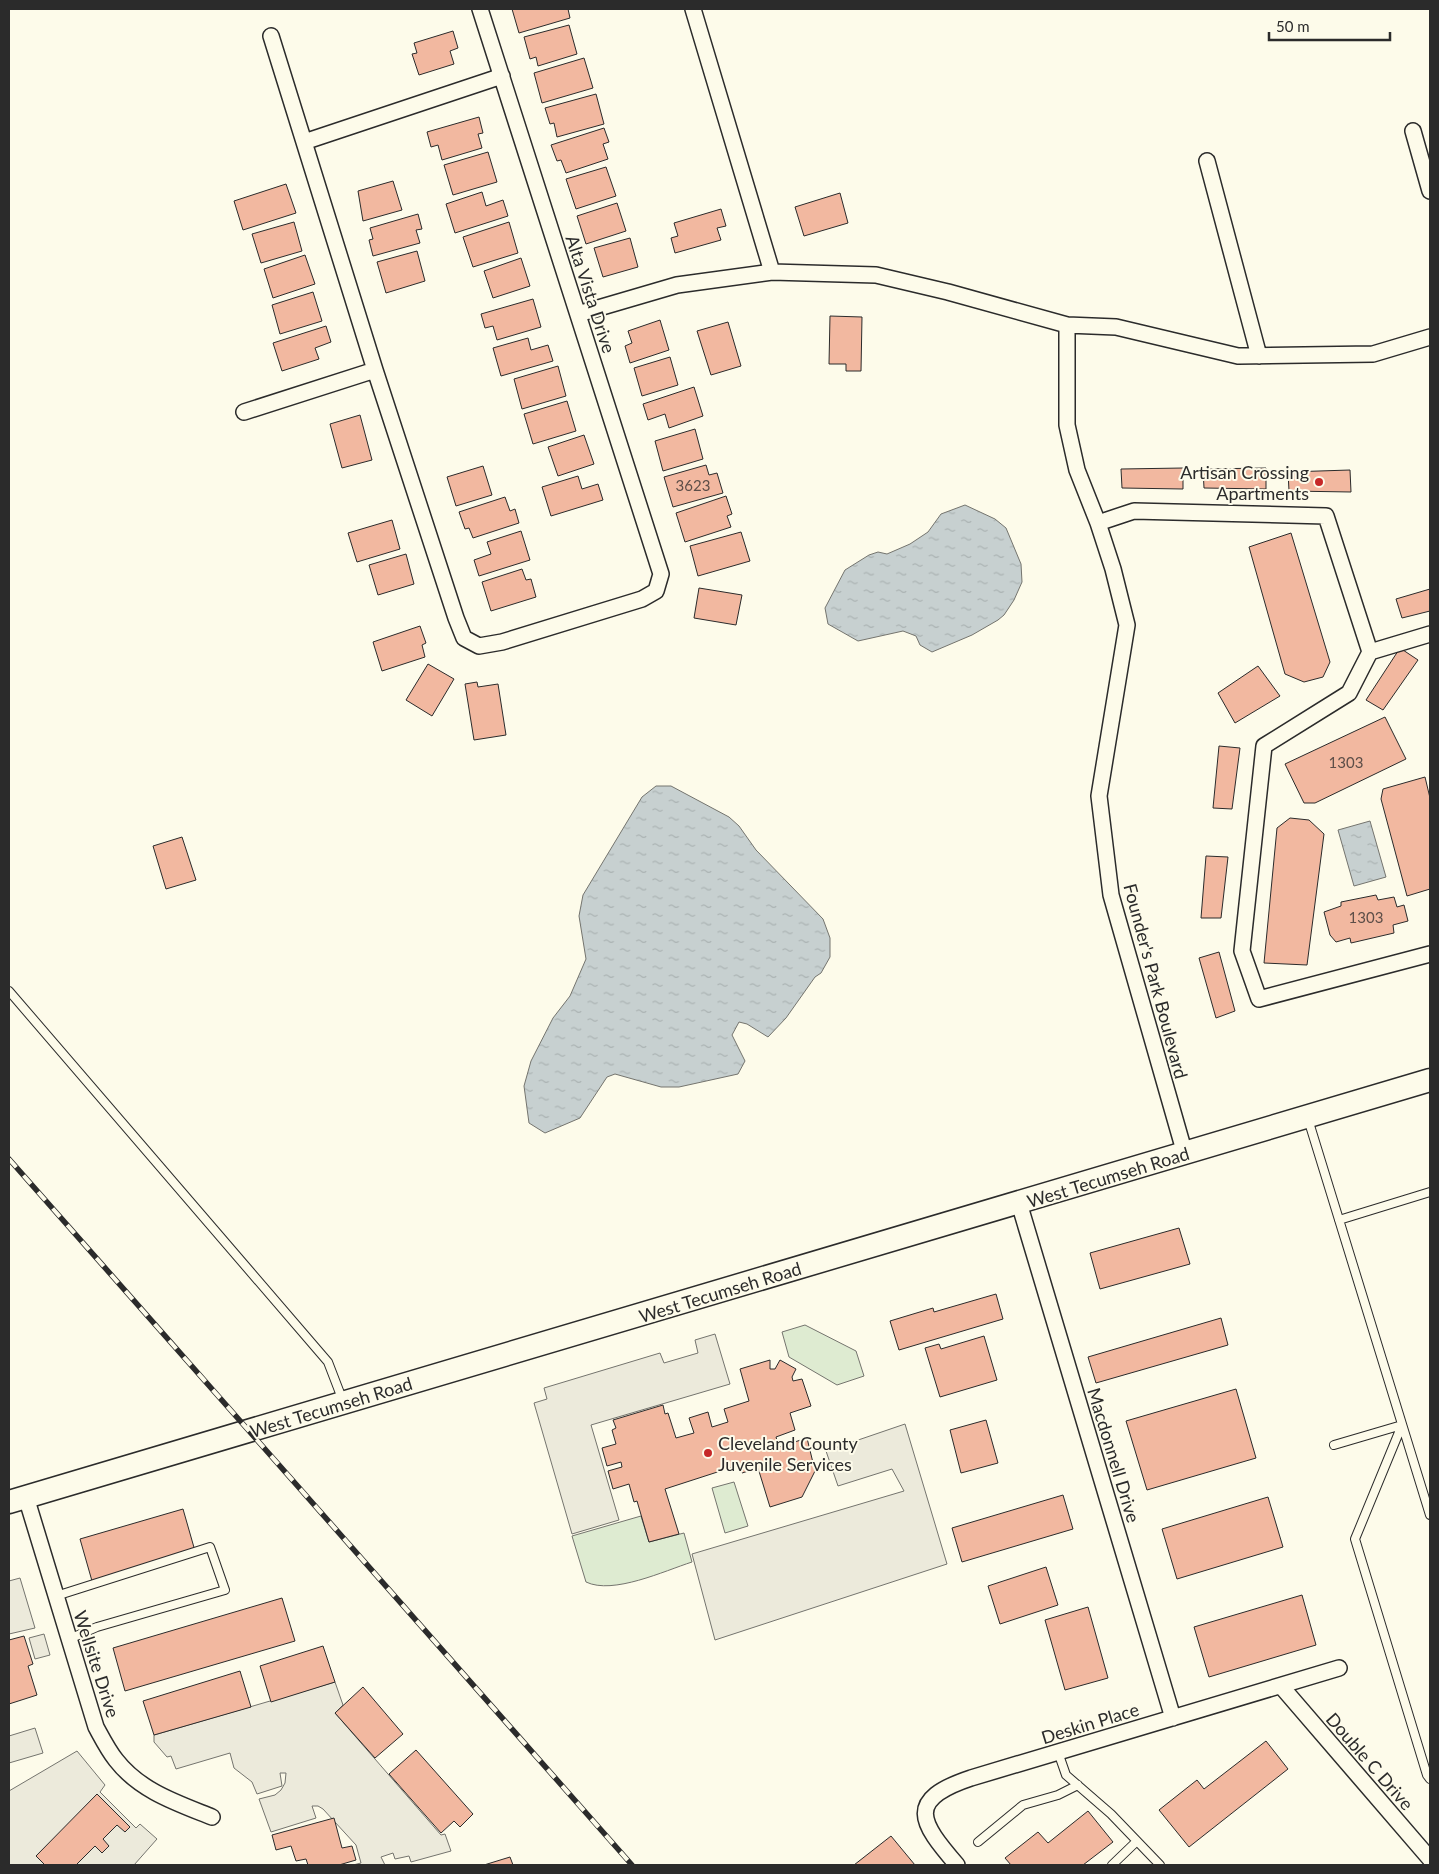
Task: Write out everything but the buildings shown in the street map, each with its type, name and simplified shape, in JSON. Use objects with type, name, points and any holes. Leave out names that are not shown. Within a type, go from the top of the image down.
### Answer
[{"type":"main road","name":"West Tecumseh Road","points":[[17,1500],[1430,1080]]},
{"type":"street","name":"Alta Vista Drive","points":[[375,370],[464,638],[479,646],[502,642],[642,599],[656,591],[661,574],[480,9]]},
{"type":"street","points":[[693,9],[772,272]]},
{"type":"street","points":[[244,412],[375,370],[271,36]]},
{"type":"street","points":[[304,142],[502,76]]},
{"type":"street","points":[[1413,132],[1430,192]]},
{"type":"street","points":[[1207,161],[1259,356]]},
{"type":"street","points":[[578,314],[677,285],[772,272],[876,275],[948,292],[1067,325],[1116,326],[1238,356],[1373,354],[1430,337]]},
{"type":"street","name":"Founder's Park Boulevard","points":[[1067,325],[1067,425],[1077,470],[1098,523],[1113,569],[1127,625],[1099,796],[1111,895],[1185,1154]]},
{"type":"street","points":[[1098,523],[1134,511],[1326,516],[1370,652],[1349,693],[1264,746],[1242,951],[1258,999],[1430,954]]},
{"type":"street","points":[[1370,652],[1430,634]]},
{"type":"street","name":"Macdonnell Drive","points":[[1019,1203],[1173,1718]]},
{"type":"street","name":"Wellsite Drive","points":[[17,1500],[56,1596],[96,1727],[116,1760],[147,1788],[172,1801],[212,1816]]},
{"type":"street","name":"Deskin Place","points":[[957,1865],[928,1828],[927,1806],[932,1796],[952,1784],[1339,1668]]},
{"type":"street","name":"Double C Drive","points":[[1281,1686],[1430,1859]]},
{"type":"lane","points":[[9,991],[328,1362],[344,1403]]},
{"type":"lane","points":[[1308,1117],[1430,1515]]},
{"type":"lane","points":[[1339,1220],[1430,1192]]},
{"type":"lane","points":[[1334,1445],[1402,1424]]},
{"type":"lane","points":[[1402,1424],[1355,1539],[1427,1775],[1430,1779]]},
{"type":"lane","points":[[56,1596],[210,1547],[225,1590],[97,1627],[69,1639]]},
{"type":"lane","points":[[1058,1752],[1066,1775],[1160,1865]]},
{"type":"lane","points":[[978,1842],[1023,1805],[1058,1795],[1078,1785]]},
{"type":"lane","points":[[1112,1865],[1137,1842]]},
{"type":"green space","points":[[805,1325],[856,1351],[864,1376],[837,1385],[789,1357],[782,1332]]},
{"type":"green space","points":[[734,1482],[748,1526],[725,1533],[712,1488]]},
{"type":"green space","points":[[641,1516],[649,1542],[684,1533],[692,1562],[624,1584],[610,1586],[586,1582],[572,1536]]},
{"type":"shaded area","points":[[715,1334],[730,1384],[591,1425],[619,1520],[572,1534],[534,1403],[547,1399],[544,1388],[660,1353],[664,1363],[698,1353],[695,1340]]},
{"type":"shaded area","points":[[905,1424],[947,1564],[715,1640],[692,1554],[904,1491],[892,1469],[838,1486],[826,1451]]},
{"type":"shaded area","points":[[20,1578],[35,1628],[9,1634],[9,1581]]},
{"type":"shaded area","points":[[44,1634],[50,1655],[35,1659],[29,1638]]},
{"type":"shaded area","points":[[335,1682],[343,1705],[335,1713],[441,1835],[445,1834],[451,1851],[411,1862],[409,1856],[395,1859],[393,1853],[381,1857],[385,1865],[353,1865],[361,1863],[356,1845],[318,1806],[312,1806],[316,1818],[271,1832],[259,1799],[275,1795],[281,1790],[285,1783],[286,1773],[280,1773],[282,1786],[257,1794],[252,1782],[234,1768],[230,1753],[176,1769],[171,1756],[167,1757],[154,1742],[154,1735]]},
{"type":"shaded area","points":[[35,1728],[43,1753],[9,1763],[9,1736]]},
{"type":"shaded area","points":[[77,1751],[105,1785],[100,1792],[136,1828],[140,1824],[157,1839],[134,1865],[9,1865],[9,1791]]},
{"type":"water","points":[[965,505],[995,519],[1006,528],[1021,564],[1022,582],[1014,600],[1004,615],[972,635],[932,652],[920,645],[916,636],[903,631],[858,641],[828,624],[825,608],[845,570],[869,555],[878,552],[887,554],[910,544],[928,532],[941,514]]},
{"type":"water","points":[[656,786],[671,786],[729,817],[739,826],[756,850],[823,919],[830,938],[830,957],[821,973],[815,977],[786,1018],[768,1037],[747,1024],[739,1022],[732,1035],[745,1061],[738,1074],[679,1087],[661,1087],[615,1074],[607,1077],[580,1118],[545,1133],[529,1123],[524,1086],[531,1061],[553,1018],[570,996],[586,959],[579,916],[583,895],[642,797]]},
{"type":"water","points":[[1370,821],[1386,877],[1354,886],[1338,830]]},
{"type":"railway","points":[[9,1159],[632,1865]]},
{"type":"place","name":"Artisan Crossing Apartments","points":[[1319,482]]},
{"type":"place","name":"Cleveland County Juvenile Services","points":[[708,1453]]}]
